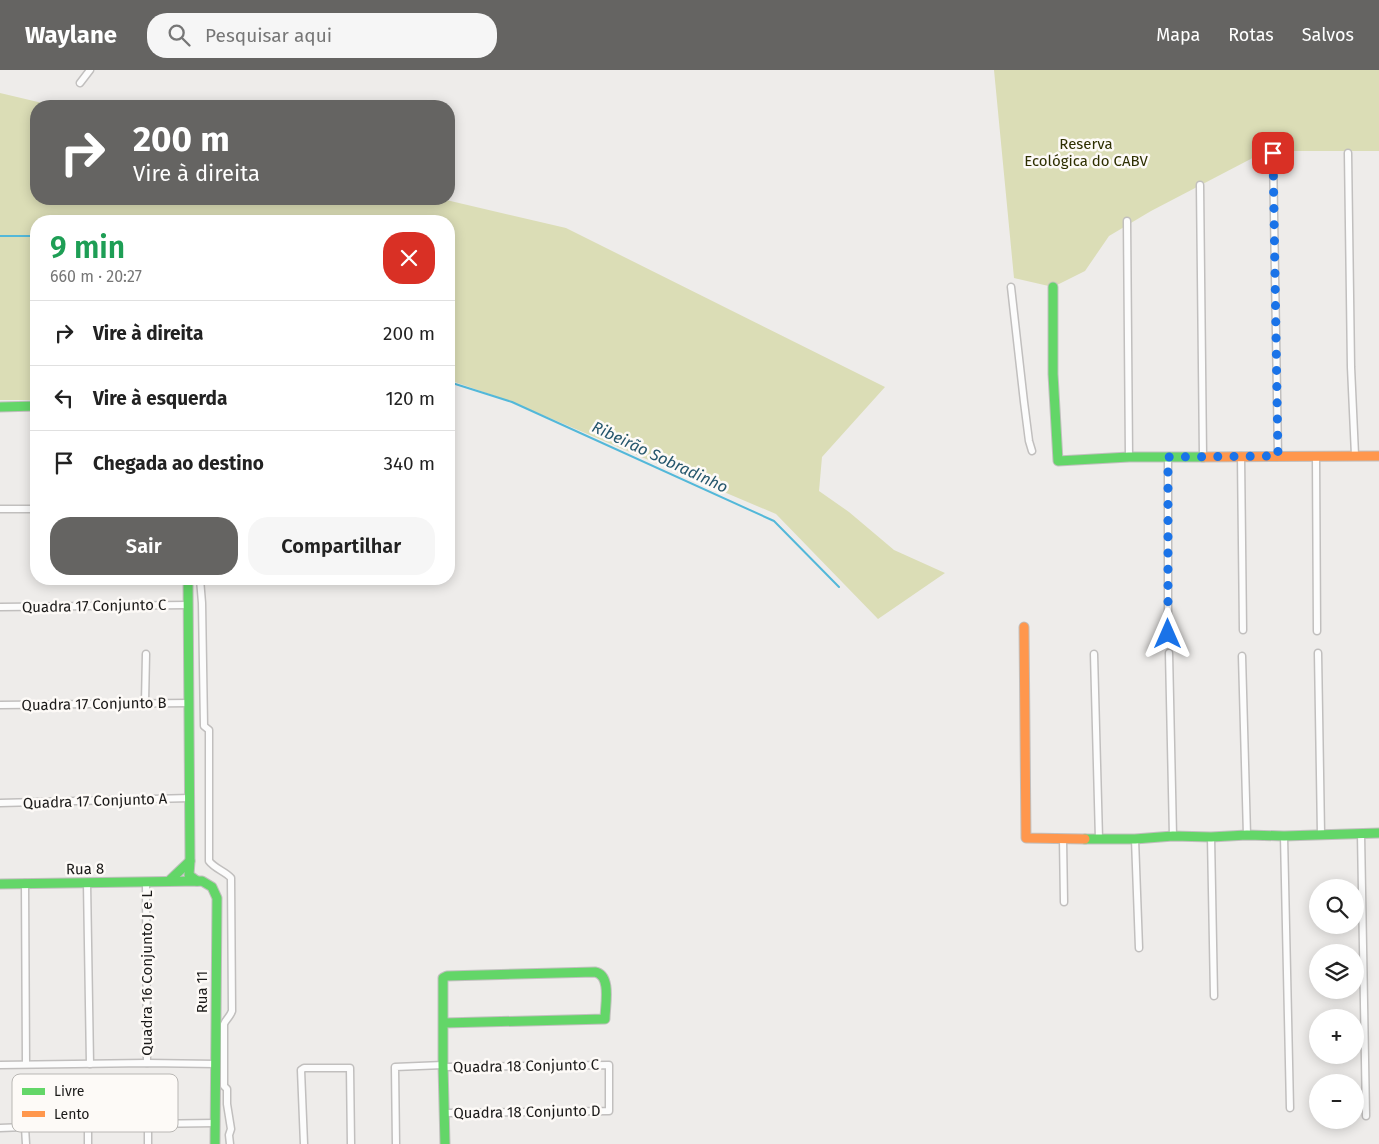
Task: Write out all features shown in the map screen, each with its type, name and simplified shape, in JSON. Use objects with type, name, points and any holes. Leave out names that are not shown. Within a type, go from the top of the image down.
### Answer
[{"type":"street","points":[[80,84],[90,70]]},
{"type":"street","points":[[1273,153],[1278,456]]},
{"type":"street","points":[[1348,153],[1351,367],[1355,456]]},
{"type":"street","points":[[1200,185],[1202,456]]},
{"type":"street","points":[[1127,221],[1129,457]]},
{"type":"street","points":[[1011,287],[1024,402],[1032,451]]},
{"type":"street","points":[[1053,287],[1053,374],[1058,461],[1129,457],[1379,456]]},
{"type":"street","points":[[0,407],[30,406]]},
{"type":"street","points":[[1241,456],[1243,630]]},
{"type":"street","points":[[1316,456],[1317,631]]},
{"type":"street","points":[[1168,457],[1168,634]]},
{"type":"street","points":[[0,510],[30,509]]},
{"type":"street","points":[[188,585],[190,798],[190,861],[188,872],[197,881]]},
{"type":"street","points":[[200,585],[204,726],[209,730],[209,861],[232,878],[232,1011],[224,1024],[224,1086],[228,1089],[227,1104],[230,1144]]},
{"type":"street","name":"Quadra 17 Conjunto C","points":[[0,607],[188,604]]},
{"type":"street","points":[[1024,627],[1026,838],[1099,839],[1379,833]]},
{"type":"street","points":[[1168,653],[1174,836]]},
{"type":"street","points":[[145,703],[146,654]]},
{"type":"street","points":[[1094,654],[1099,839]]},
{"type":"street","points":[[1318,654],[1321,834]]},
{"type":"street","points":[[1242,656],[1247,835]]},
{"type":"street","name":"Quadra 17 Conjunto B","points":[[0,705],[189,703]]},
{"type":"street","name":"Quadra 17 Conjunto A","points":[[0,803],[190,798]]},
{"type":"street","points":[[1361,834],[1366,1116]]},
{"type":"street","points":[[1284,836],[1290,1108]]},
{"type":"street","points":[[1211,837],[1214,996]]},
{"type":"street","points":[[1136,838],[1139,948]]},
{"type":"street","points":[[1063,839],[1064,902]]},
{"type":"street","points":[[170,880],[190,861]]},
{"type":"street","points":[[170,880],[197,881]]},
{"type":"street","name":"Rua 8","points":[[0,884],[170,880]]},
{"type":"street","name":"Rua 11","points":[[197,881],[210,884],[216,892],[217,898],[215,1144]]},
{"type":"street","name":"Quadra 16 Conjunto J e L","points":[[146,882],[147,1063]]},
{"type":"street","points":[[87,883],[90,1064]]},
{"type":"street","points":[[25,884],[26,1064]]},
{"type":"street","points":[[444,1023],[605,1019],[606,982],[603,976],[595,972],[447,976],[443,979],[445,1144]]},
{"type":"street","points":[[0,1065],[216,1064]]},
{"type":"street","name":"Quadra 18 Conjunto C","points":[[396,1144],[395,1067],[609,1065],[609,1111]]},
{"type":"street","points":[[304,1144],[301,1072],[304,1068],[350,1068],[351,1144]]},
{"type":"street","name":"Quadra 18 Conjunto D","points":[[445,1113],[609,1111]]},
{"type":"street","points":[[178,1124],[215,1123]]},
{"type":"green space","name":"Reserva Ecológica do CABV","points":[[994,70],[1379,70],[1379,151],[1266,151],[1151,211],[1109,236],[1085,271],[1053,287],[1014,278]]},
{"type":"green space","points":[[0,93],[30,100],[30,205],[455,205],[455,202],[566,228],[885,387],[822,457],[819,491],[849,512],[894,550],[945,573],[878,619],[776,514],[512,402],[455,382],[455,215],[30,215],[30,400],[0,400]]},
{"type":"waterway","name":"Ribeirão Sobradinho","points":[[0,236],[30,236]]},
{"type":"waterway","name":"Ribeirão Sobradinho","points":[[455,384],[512,402],[774,521],[839,587]]},
{"type":"traffic: fast","points":[[1053,287],[1053,374],[1058,461],[1129,457],[1203,457]]},
{"type":"traffic: fast","points":[[0,407],[30,406]]},
{"type":"traffic: fast","points":[[188,585],[189,875],[197,881]]},
{"type":"traffic: fast","points":[[1085,839],[1379,833]]},
{"type":"traffic: fast","points":[[170,880],[190,861]]},
{"type":"traffic: fast","points":[[0,884],[202,881],[212,887],[217,898],[215,1144]]},
{"type":"traffic: fast","points":[[444,1023],[605,1019],[606,985],[600,974],[595,972],[447,976],[443,978],[445,1144]]},
{"type":"traffic: slow","points":[[1203,457],[1379,456]]},
{"type":"traffic: slow","points":[[1024,627],[1026,838],[1085,839]]},
{"type":"route","points":[[1168,634],[1168,457],[1278,456],[1273,153]]}]
